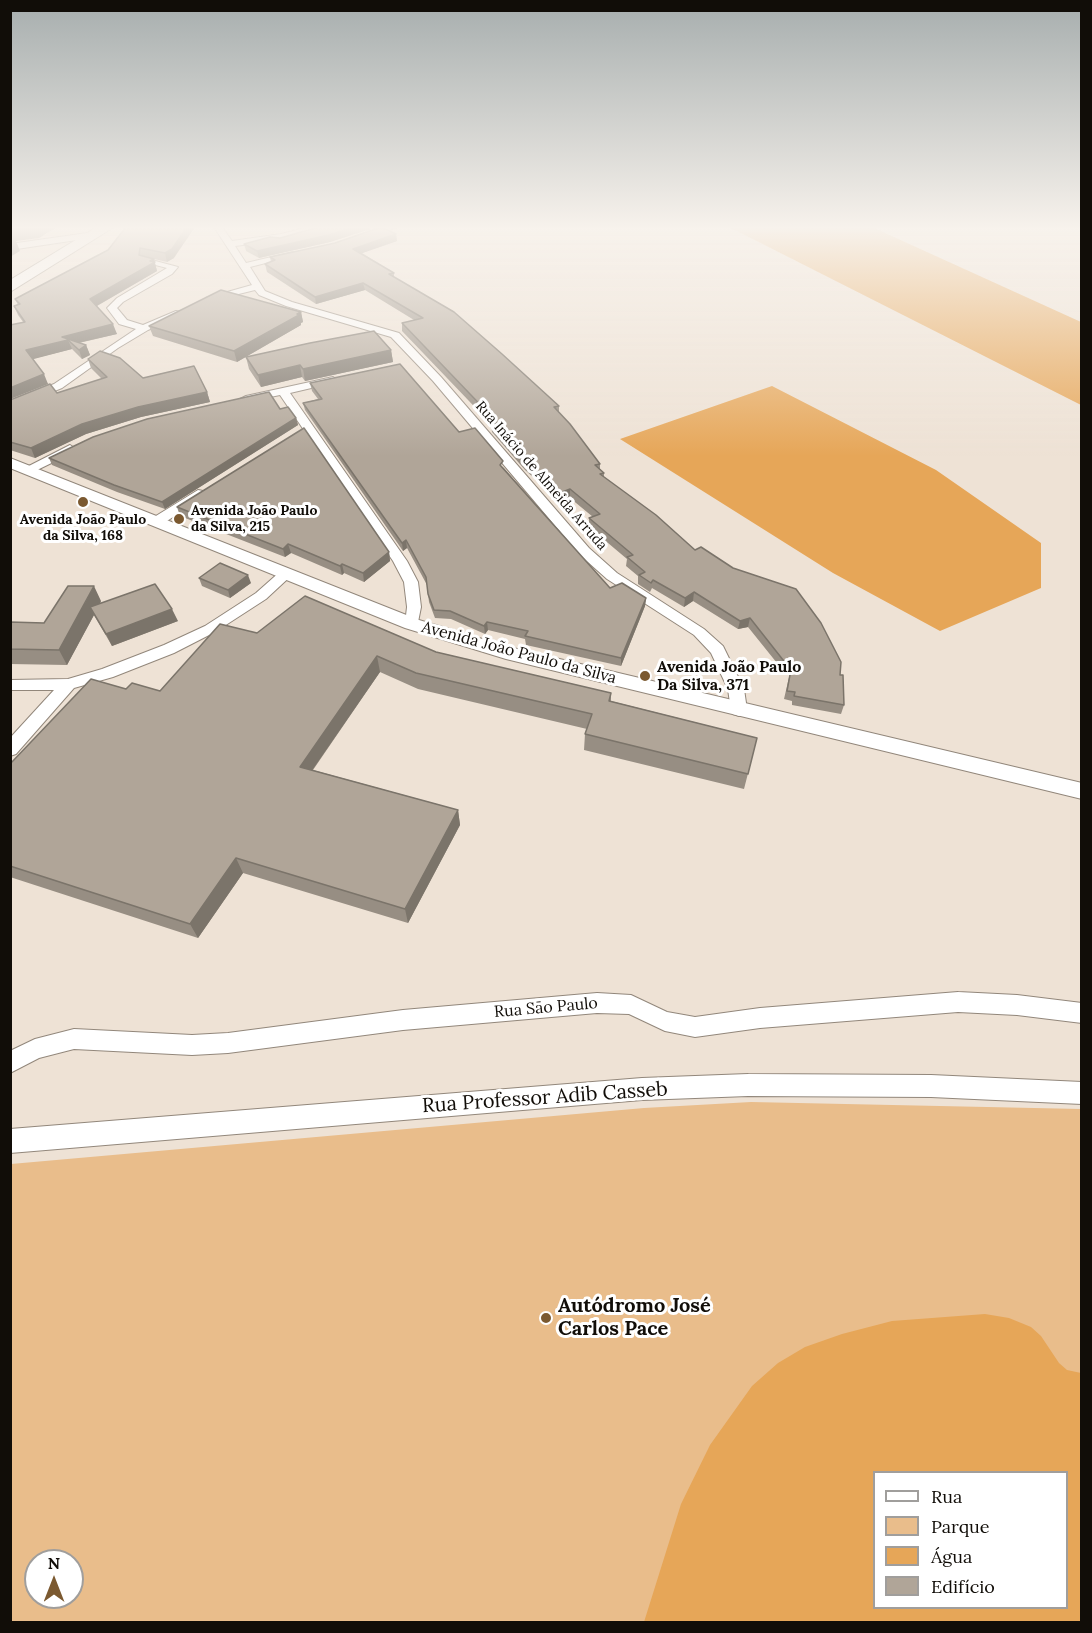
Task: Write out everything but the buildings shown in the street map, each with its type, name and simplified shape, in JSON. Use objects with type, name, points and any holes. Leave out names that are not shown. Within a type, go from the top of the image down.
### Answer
[{"type":"street","points":[[117,303],[112,308],[123,322],[144,328]]},
{"type":"street","points":[[10,406],[58,387],[88,363],[144,328],[201,303]]},
{"type":"street","name":"Rua Inácio de Almeida Arruda","points":[[289,303],[390,333],[420,362],[584,551],[612,576],[699,632],[718,650],[736,689],[739,710]]},
{"type":"street","points":[[404,366],[420,362]]},
{"type":"street","points":[[237,401],[349,377]]},
{"type":"street","points":[[283,391],[302,430],[400,561],[411,582],[412,624]]},
{"type":"street","points":[[29,469],[81,444]]},
{"type":"street","name":"Avenida João Paulo da Silva","points":[[10,462],[412,624],[506,653],[1082,791]]},
{"type":"street","points":[[156,522],[210,487]]},
{"type":"street","points":[[10,685],[68,684],[107,673],[159,653],[210,628],[261,596],[287,573]]},
{"type":"street","points":[[10,750],[68,684]]},
{"type":"street","name":"Rua Sāo Paulo","points":[[10,1063],[35,1049],[74,1039],[192,1045],[228,1043],[403,1020],[597,1003],[631,1005],[665,1021],[695,1027],[760,1018],[870,1011],[958,1002],[1017,1005],[1082,1013]]},
{"type":"street","name":"Rua Professor Adib Casseb","points":[[10,1141],[642,1089],[748,1085],[931,1086],[1082,1093]]},
{"type":"green space","name":"Autódromo José Carlos Pace","points":[[751,1102],[1081,1109],[1081,1622],[11,1622],[11,1164],[644,1108]]},
{"type":"water","points":[[880,303],[1040,303],[1081,322],[1081,405]]},
{"type":"water","points":[[772,386],[936,470],[1041,543],[1041,588],[940,631],[833,573],[620,439]]},
{"type":"water","points":[[985,1314],[1009,1318],[1031,1327],[1041,1336],[1059,1363],[1067,1370],[1081,1373],[1081,1622],[644,1622],[681,1504],[710,1445],[752,1386],[778,1363],[805,1347],[842,1334],[892,1321]]},
{"type":"place","name":"Avenida João Paulo da Silva, 168","points":[[83,502]]},
{"type":"place","name":"Avenida João Paulo da Silva, 215","points":[[179,519]]},
{"type":"place","name":"Avenida João Paulo Da Silva, 371","points":[[645,676]]},
{"type":"place","name":"Autódromo José Carlos Pace","points":[[546,1318]]}]
